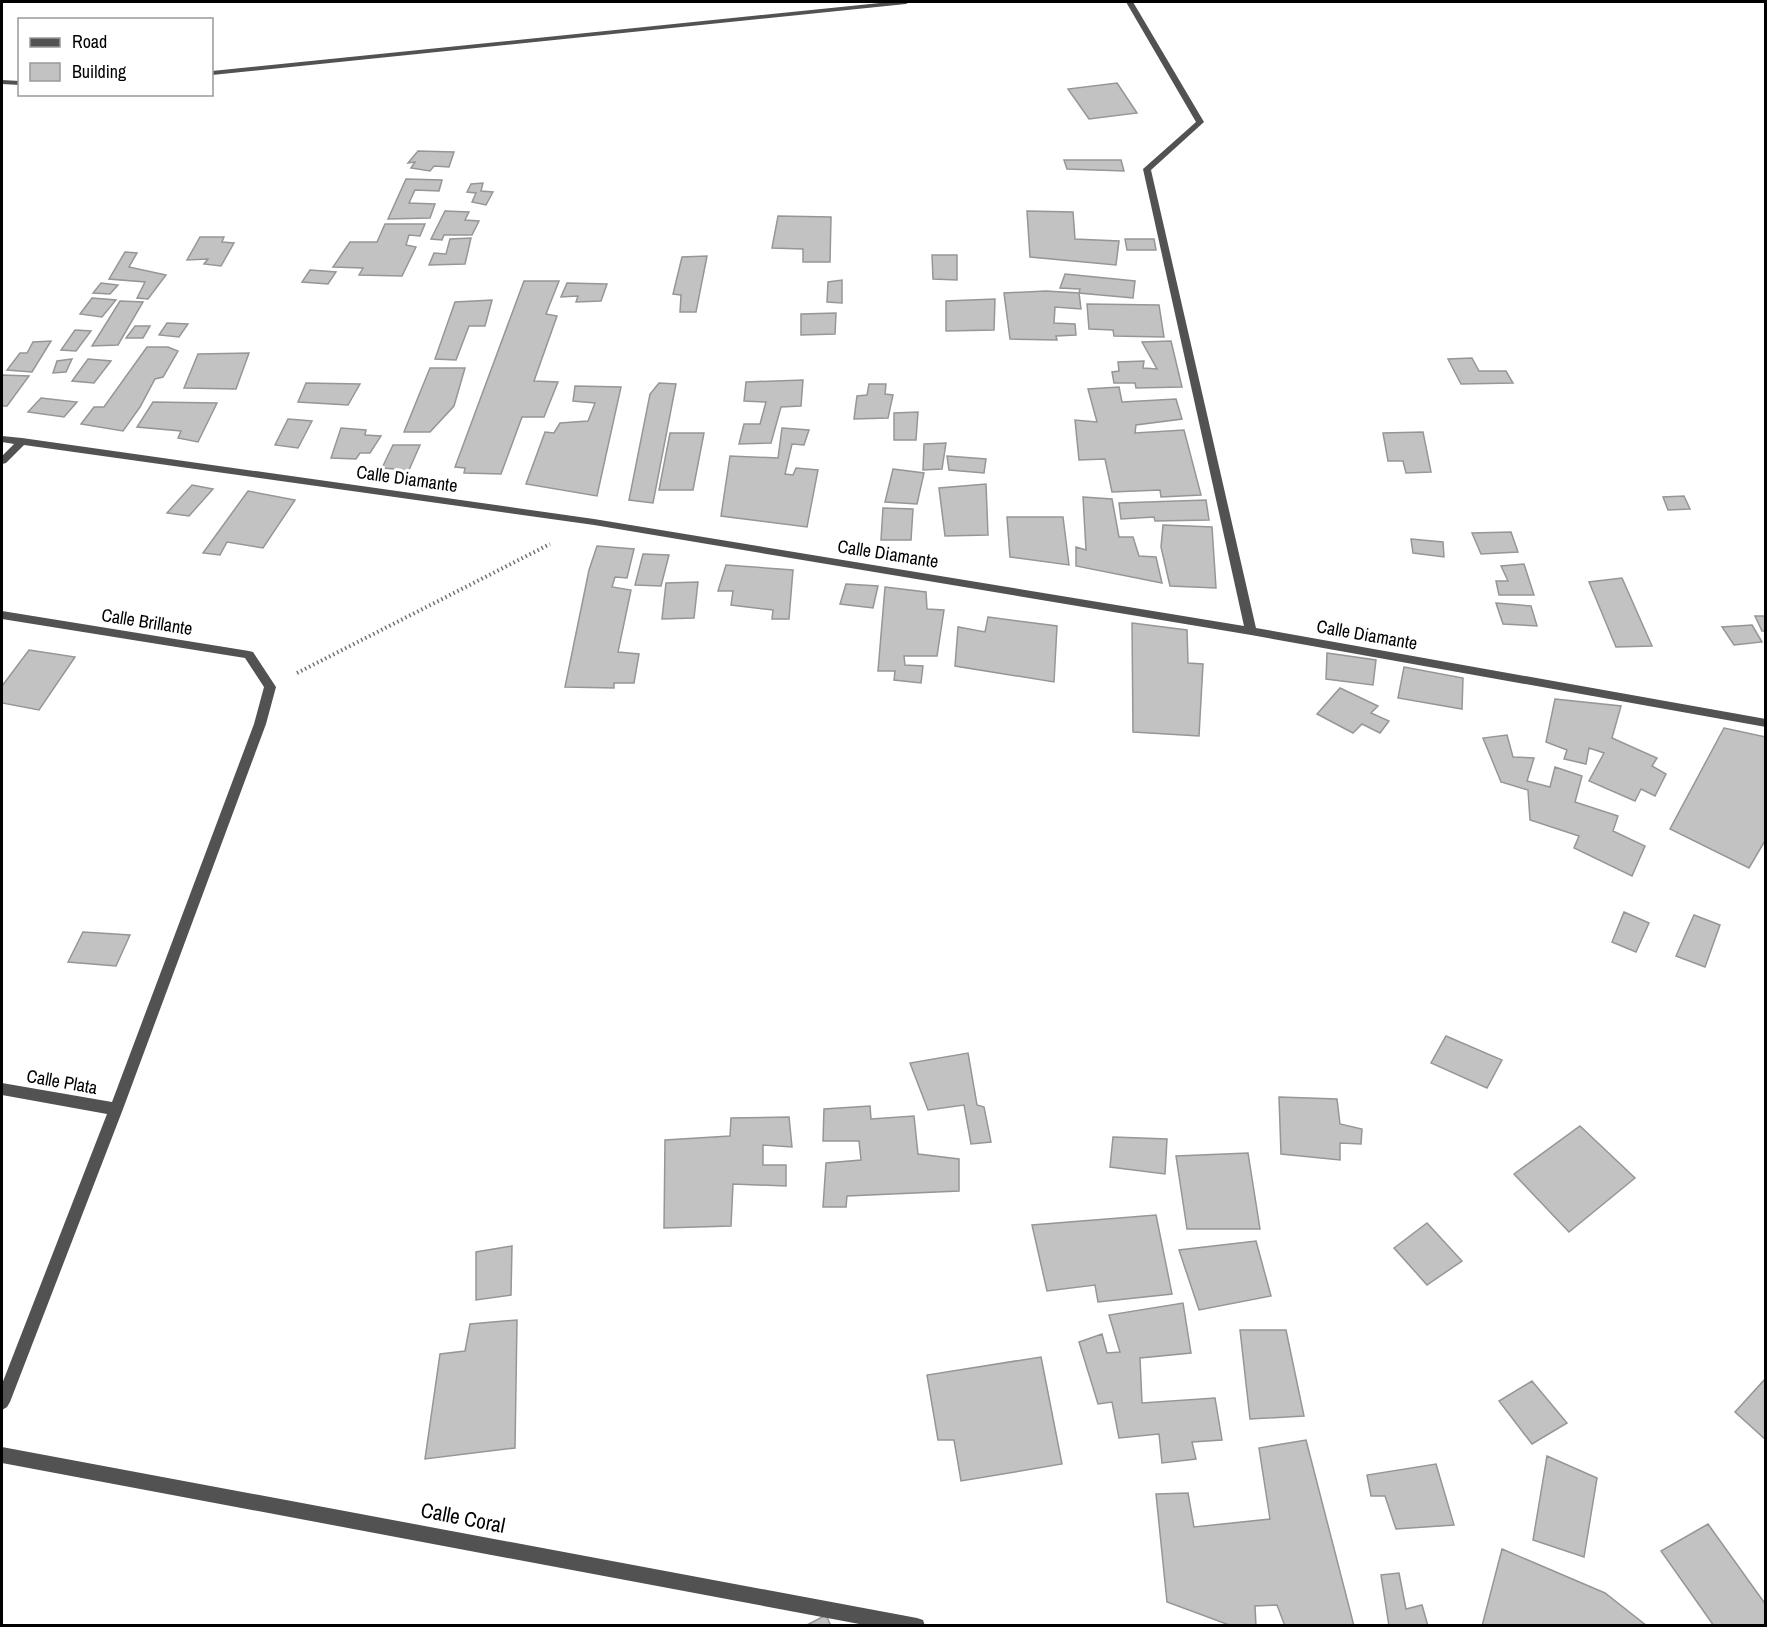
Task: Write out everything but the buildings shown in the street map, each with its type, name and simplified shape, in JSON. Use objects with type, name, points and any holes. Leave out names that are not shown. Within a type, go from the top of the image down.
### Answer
[{"type":"street","points":[[213,73],[906,2]]},
{"type":"street","points":[[1129,2],[1200,122],[1147,169],[1251,631]]},
{"type":"street","points":[[2,82],[18,83]]},
{"type":"street","name":"Calle Diamante","points":[[2,439],[594,522],[1251,631],[1766,723]]},
{"type":"street","points":[[2,461],[22,441]]},
{"type":"street","name":"Calle Brillante","points":[[2,615],[249,655],[270,687]]},
{"type":"street","points":[[2,1402],[116,1109],[260,724],[270,687]]},
{"type":"street","name":"Calle Plata","points":[[2,1089],[116,1109]]},
{"type":"street","name":"Calle Coral","points":[[2,1455],[917,1626]]},
{"type":"path","points":[[270,687],[594,522]]}]
